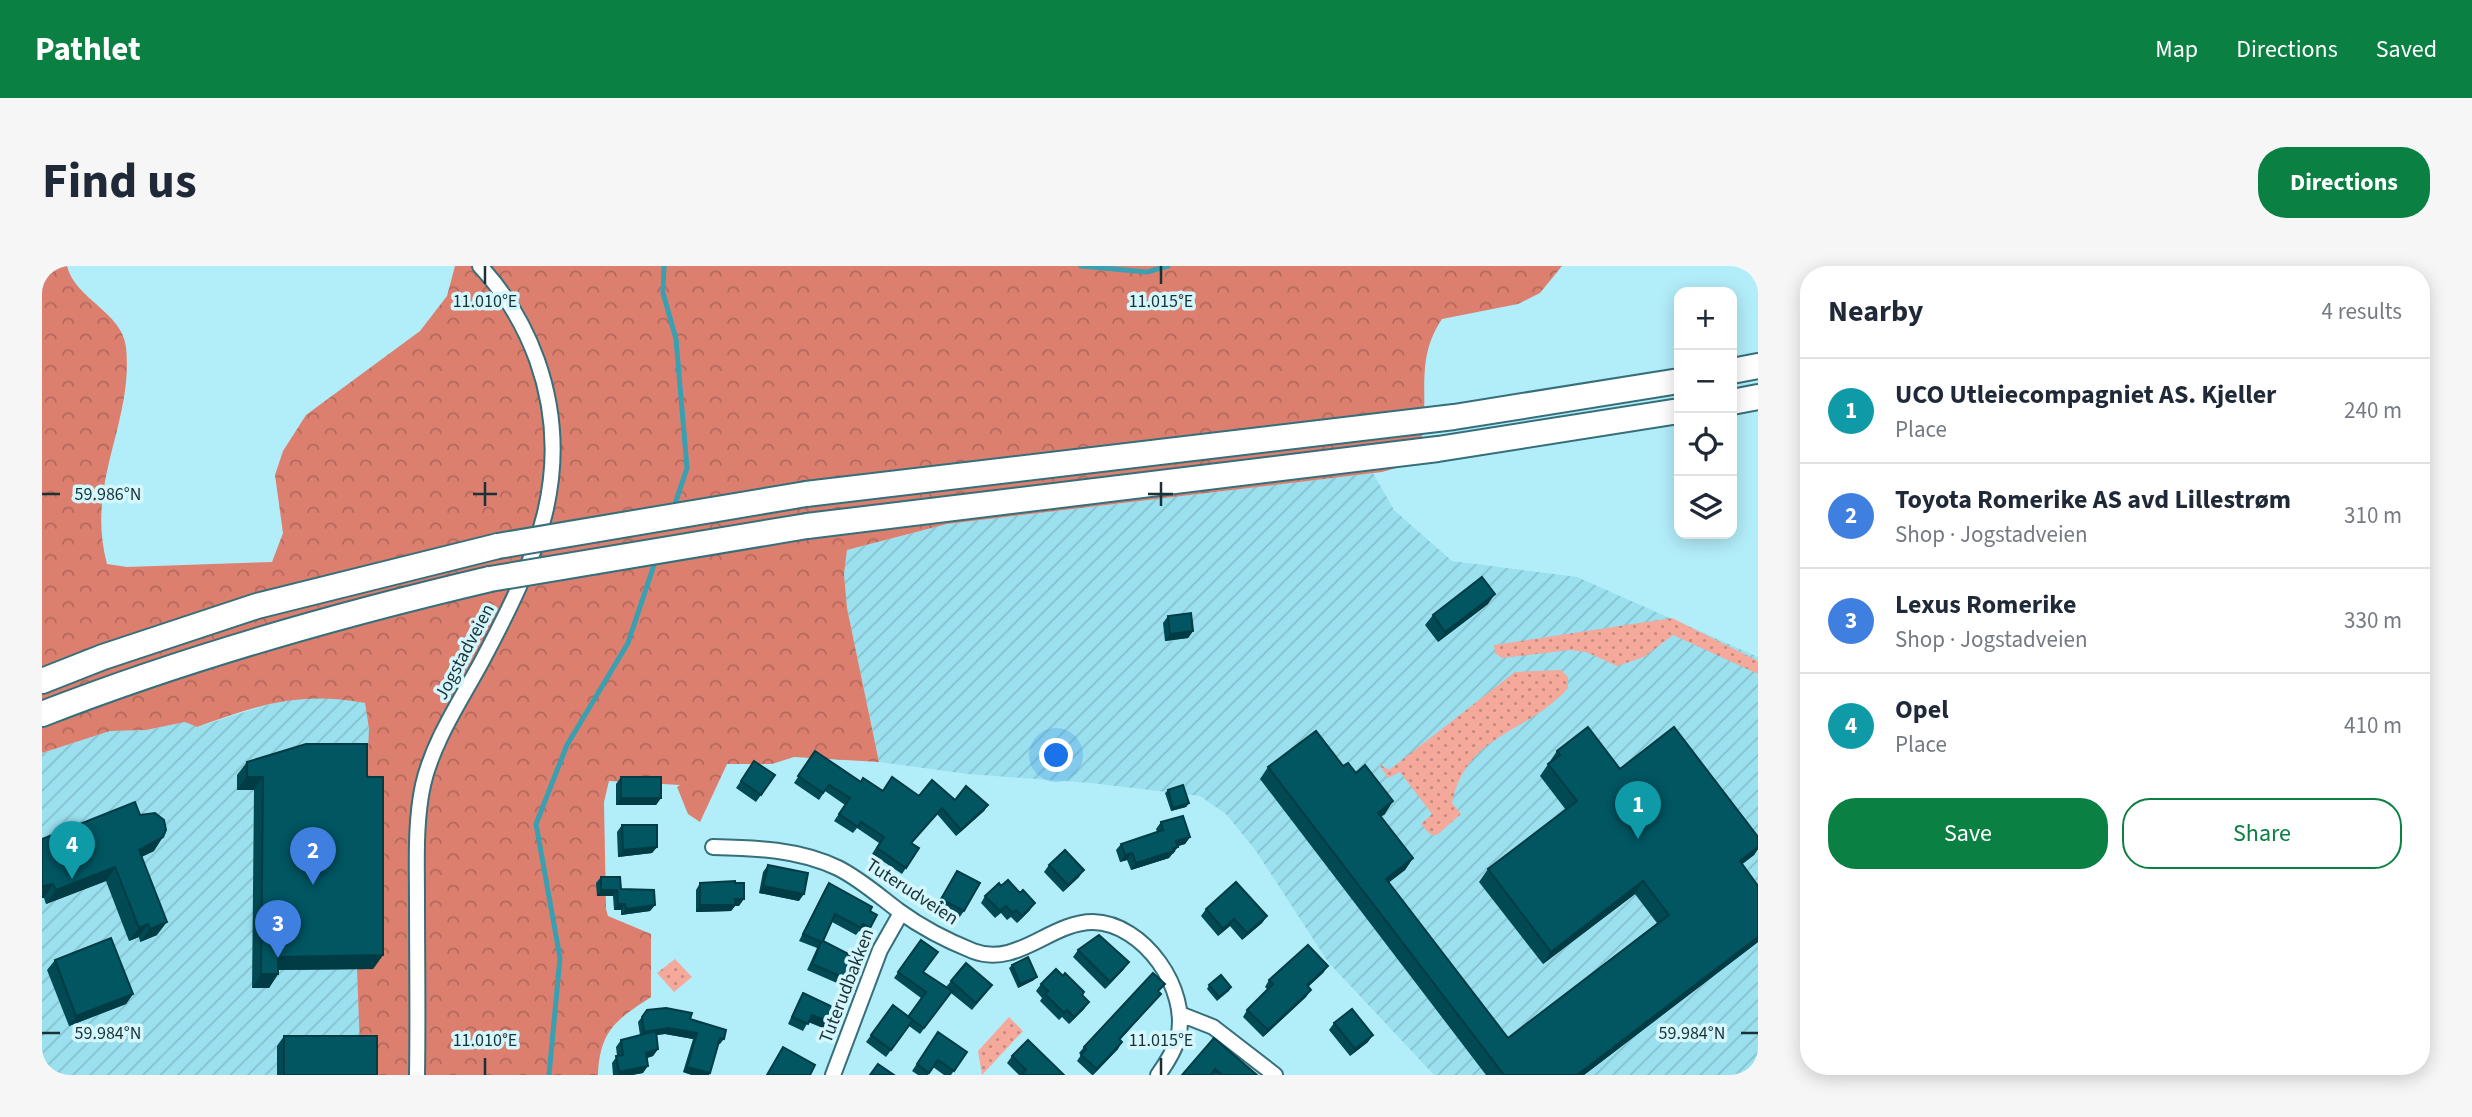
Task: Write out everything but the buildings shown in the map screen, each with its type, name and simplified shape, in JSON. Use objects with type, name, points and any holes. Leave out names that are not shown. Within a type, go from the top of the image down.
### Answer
[{"type":"highway","points":[[1737,370],[1758,366]]},
{"type":"highway","points":[[42,681],[257,606],[498,546],[806,494],[1454,417],[1674,382]]},
{"type":"highway","points":[[1737,401],[1758,397]]},
{"type":"highway","points":[[42,714],[120,683],[274,634],[490,579],[807,526],[1438,449],[1674,412]]},
{"type":"street","name":"Jogstadveien","points":[[417,1075],[417,843],[423,784],[433,753],[508,611],[532,558],[547,513],[553,471],[553,420],[538,363],[516,312],[480,266]]},
{"type":"street","name":"Tuterudveien","points":[[713,847],[790,852],[814,859],[854,877],[901,912],[971,951],[995,956],[1010,954],[1082,923],[1115,927],[1138,941],[1167,974],[1180,1014]]},
{"type":"street","name":"Tuterudbakken","points":[[833,1075],[880,950],[901,912]]},
{"type":"street","points":[[1158,1075],[1178,1037],[1180,1014],[1213,1027],[1275,1075]]},
{"type":"shaded area","points":[[1373,473],[1394,510],[1452,561],[1577,577],[1758,657],[1758,1070],[1752,1075],[1434,1075],[1328,962],[1256,851],[1226,814],[1200,796],[1091,783],[968,774],[879,762],[847,608],[844,574],[847,550],[947,524]]},
{"type":"shaded area","points":[[1672,618],[1758,661],[1758,674],[1673,635],[1644,657],[1617,666],[1586,652],[1570,650],[1502,658],[1495,653],[1494,645]]},
{"type":"shaded area","points":[[1561,670],[1568,677],[1568,688],[1535,716],[1484,748],[1470,762],[1459,780],[1452,803],[1461,814],[1437,835],[1431,835],[1421,824],[1432,814],[1400,772],[1388,778],[1379,764],[1389,770],[1515,672]]},
{"type":"shaded area","points":[[331,697],[365,703],[369,729],[361,1075],[42,1075],[42,753],[110,731],[146,730],[185,722],[197,727],[290,698]]},
{"type":"shaded area","points":[[675,959],[692,977],[674,992],[657,973]]},
{"type":"shaded area","points":[[1009,1017],[1023,1031],[982,1075],[978,1051]]},
{"type":"green space","points":[[42,266],[67,266],[79,288],[108,315],[123,335],[127,375],[105,479],[102,534],[107,564],[127,567],[272,562],[283,533],[275,475],[283,451],[306,415],[420,331],[447,296],[455,266],[1562,266],[1540,293],[1518,304],[1442,319],[1428,348],[1424,376],[1424,421],[1414,463],[1382,472],[947,524],[847,550],[844,574],[847,608],[879,762],[794,757],[772,764],[727,764],[700,822],[688,814],[677,787],[680,785],[609,781],[604,802],[606,909],[608,916],[651,934],[651,997],[612,1028],[602,1047],[598,1075],[361,1075],[357,969],[369,729],[365,703],[319,699],[279,702],[197,727],[185,722],[146,730],[110,731],[42,753]]},
{"type":"waterway","points":[[664,266],[663,293],[676,339],[687,468],[673,510]]},
{"type":"waterway","points":[[1081,266],[1147,272],[1168,266]]},
{"type":"waterway","points":[[549,1075],[560,958],[536,824],[567,745],[628,643],[656,559]]},
{"type":"place","name":"UCO Utleiecompagniet AS. Kjeller","points":[[1638,839]]},
{"type":"place","name":"Opel","points":[[72,879]]},
{"type":"place","name":"Toyota Romerike AS avd Lillestrøm","points":[[313,885]]},
{"type":"place","name":"Lexus Romerike","points":[[278,958]]}]
